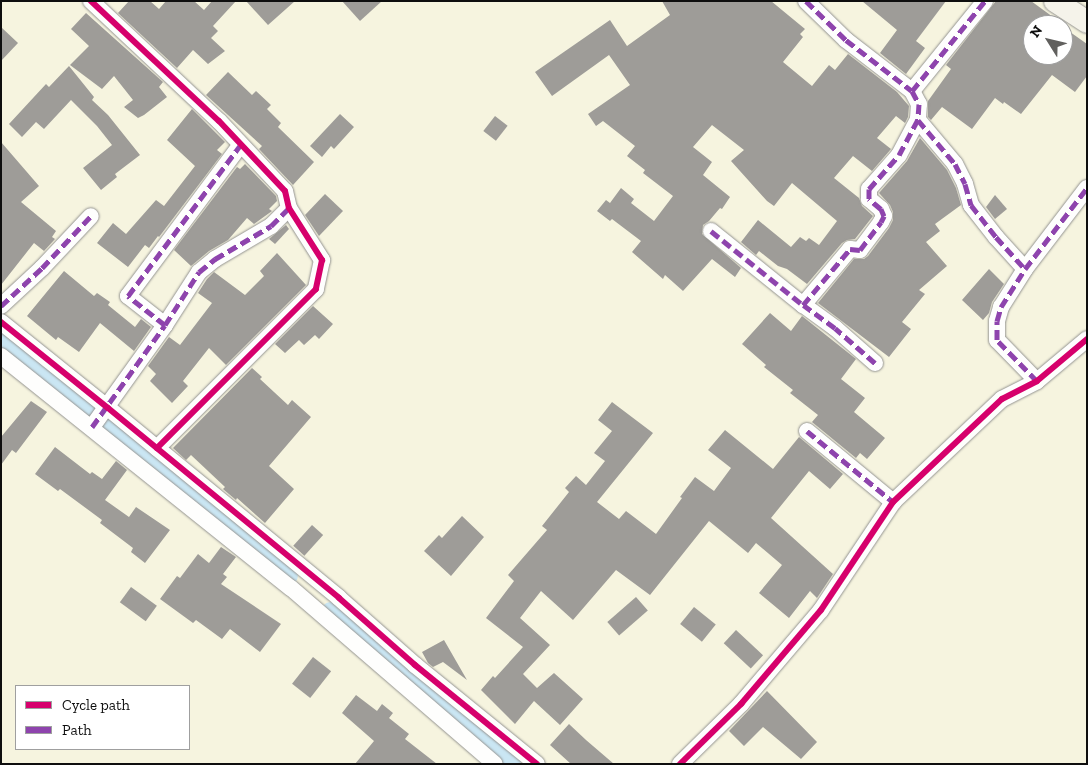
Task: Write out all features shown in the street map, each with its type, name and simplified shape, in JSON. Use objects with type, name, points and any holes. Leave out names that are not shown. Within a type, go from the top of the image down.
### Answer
[{"type":"street","points":[[91,1],[218,121],[285,191],[289,208],[322,260],[316,289],[157,448]]},
{"type":"street","points":[[803,305],[850,249],[860,250],[881,222],[884,216],[881,209],[868,199],[869,190],[899,154],[918,120],[919,104],[912,91],[846,40],[806,1]]},
{"type":"street","points":[[912,91],[986,1]]},
{"type":"street","points":[[1055,1],[1087,22]]},
{"type":"street","points":[[918,120],[955,164],[971,205],[996,237],[1025,269]]},
{"type":"street","points":[[165,325],[128,296],[240,146]]},
{"type":"street","points":[[1037,381],[997,340],[1001,307],[1025,269],[1087,188]]},
{"type":"street","points":[[100,418],[203,268],[271,226],[289,208]]},
{"type":"street","points":[[1,306],[42,268],[91,216]]},
{"type":"street","points":[[711,231],[803,305],[835,328],[875,363]]},
{"type":"street","points":[[1,322],[100,418],[291,588],[496,764]]},
{"type":"street","points":[[680,764],[741,704],[821,610],[893,502],[1002,399],[1037,381],[1087,339]]},
{"type":"street","points":[[1,356],[100,418],[157,448],[339,598],[415,665],[537,764]]},
{"type":"street","points":[[807,431],[893,502]]},
{"type":"shaded area","points":[[1,1],[1087,1],[1087,764],[1,764]]},
{"type":"building","points":[[129,1],[150,1],[159,9],[166,1],[194,1],[204,10],[212,1],[236,1],[213,26],[218,31],[211,38],[225,51],[208,64],[193,50],[177,68],[118,13]]},
{"type":"building","points":[[246,1],[295,1],[268,25]]},
{"type":"building","points":[[342,1],[382,1],[360,21]]},
{"type":"building","points":[[662,1],[771,1],[805,29],[800,34],[803,37],[783,62],[812,86],[829,65],[835,70],[848,54],[897,92],[909,106],[908,117],[905,123],[896,116],[877,138],[891,149],[872,171],[853,156],[834,178],[859,198],[862,206],[873,216],[855,239],[842,243],[807,284],[787,269],[778,266],[759,251],[756,255],[741,242],[758,220],[791,247],[800,237],[806,241],[809,238],[819,245],[837,221],[792,183],[774,206],[767,201],[731,161],[744,150],[712,125],[693,147],[712,162],[703,175],[730,197],[722,209],[720,208],[703,225],[702,234],[741,268],[735,277],[712,259],[683,291],[665,275],[663,279],[632,252],[641,241],[612,219],[610,221],[597,211],[606,200],[610,203],[621,188],[634,199],[631,203],[654,221],[673,196],[643,173],[645,170],[627,156],[635,146],[603,121],[596,126],[588,114],[630,85],[609,55],[552,96],[535,72],[610,20],[627,46],[670,15]]},
{"type":"building","points":[[862,1],[946,1],[916,41],[925,48],[906,74],[880,53],[897,30]]},
{"type":"building","points":[[996,1],[1031,1],[1050,15],[1023,15],[1023,65],[1073,65],[1073,34],[1087,44],[1087,76],[1075,92],[1052,75],[1021,114],[995,98],[972,129],[942,107],[931,120],[928,117],[928,101],[951,69],[946,65]]},
{"type":"building","points":[[86,13],[163,82],[159,87],[167,97],[144,115],[138,118],[124,107],[133,100],[114,76],[102,89],[70,65],[89,46],[71,29]]},
{"type":"building","points":[[1,27],[18,43],[1,61]]},
{"type":"building","points":[[69,66],[94,97],[92,100],[108,115],[140,155],[115,174],[117,177],[101,190],[83,168],[112,145],[97,126],[71,100],[44,129],[36,122],[22,137],[9,124],[46,84],[49,87]]},
{"type":"building","points":[[228,72],[252,95],[256,91],[271,105],[267,109],[281,123],[278,127],[314,162],[293,185],[259,149],[262,146],[206,95]]},
{"type":"building","points":[[192,109],[225,142],[217,150],[222,154],[159,237],[149,248],[145,245],[128,267],[97,243],[113,223],[126,234],[156,200],[164,206],[195,166],[167,140]]},
{"type":"building","points":[[340,114],[354,127],[334,149],[331,146],[322,157],[310,146]]},
{"type":"building","points":[[495,116],[508,126],[496,141],[483,131]]},
{"type":"building","points":[[920,138],[947,170],[956,188],[961,205],[935,224],[940,231],[926,242],[947,266],[919,290],[925,294],[902,322],[911,329],[889,357],[818,303],[854,259],[864,259],[868,256],[889,228],[893,220],[893,212],[890,205],[879,193],[907,161]]},
{"type":"building","points":[[1,142],[39,186],[21,202],[56,231],[52,237],[55,239],[44,251],[34,243],[1,285]]},
{"type":"building","points":[[245,164],[276,196],[277,201],[269,209],[272,211],[254,224],[247,218],[228,240],[209,251],[191,266],[174,250],[237,167],[240,169]]},
{"type":"building","points":[[325,194],[343,211],[319,236],[305,215]]},
{"type":"building","points":[[995,195],[1007,209],[995,219],[986,207]]},
{"type":"building","points":[[286,225],[289,229],[275,244],[269,239]]},
{"type":"building","points":[[277,253],[306,285],[226,365],[209,348],[183,381],[188,386],[172,403],[150,381],[156,374],[148,366],[169,337],[180,345],[212,303],[198,293],[207,279],[214,272],[245,295],[264,276],[260,271]]},
{"type":"building","points":[[989,269],[1004,284],[992,302],[989,313],[983,320],[962,300]]},
{"type":"building","points":[[64,271],[94,296],[97,293],[110,302],[108,305],[135,327],[141,319],[151,327],[134,351],[100,323],[79,352],[58,337],[56,340],[27,316]]},
{"type":"building","points":[[313,306],[333,324],[319,339],[315,335],[304,345],[299,340],[285,353],[275,344]]},
{"type":"building","points":[[770,313],[791,331],[802,316],[856,359],[841,379],[865,398],[854,412],[885,438],[867,459],[860,453],[856,458],[812,422],[818,415],[790,393],[793,390],[764,367],[766,365],[742,344]]},
{"type":"building","points":[[252,368],[262,377],[260,379],[288,405],[292,400],[311,417],[269,466],[294,489],[265,523],[237,498],[236,500],[223,489],[225,487],[191,455],[186,460],[173,448]]},
{"type":"building","points":[[31,401],[47,412],[16,453],[12,450],[1,465],[1,437]]},
{"type":"building","points":[[612,402],[653,433],[597,502],[619,519],[626,511],[656,534],[695,477],[714,491],[731,468],[708,450],[725,430],[773,469],[799,437],[843,474],[830,489],[809,471],[771,518],[833,574],[817,598],[810,591],[789,618],[759,593],[782,565],[756,543],[748,553],[709,521],[650,595],[616,570],[573,620],[541,591],[520,618],[550,645],[523,674],[537,688],[554,673],[583,699],[560,725],[534,701],[515,724],[481,690],[493,676],[495,678],[523,647],[486,618],[514,581],[508,575],[547,530],[542,526],[569,492],[565,488],[576,476],[586,485],[605,461],[594,453],[612,431],[598,420]]},
{"type":"building","points":[[55,447],[90,474],[92,472],[102,479],[116,461],[127,470],[105,500],[129,517],[136,507],[170,530],[145,563],[131,552],[133,548],[100,523],[102,520],[60,489],[58,491],[35,474]]},
{"type":"building","points":[[462,516],[484,537],[451,576],[424,551],[439,535],[442,538]]},
{"type":"building","points":[[312,525],[323,535],[304,556],[293,546]]},
{"type":"building","points":[[221,547],[236,557],[223,574],[227,577],[221,584],[281,624],[260,652],[230,629],[222,639],[196,620],[193,623],[160,599],[177,576],[180,578],[198,554],[209,563]]},
{"type":"building","points":[[131,587],[157,606],[146,621],[120,602]]},
{"type":"building","points":[[636,597],[648,611],[619,636],[607,622]]},
{"type":"building","points":[[694,607],[716,625],[702,642],[680,624]]},
{"type":"building","points":[[736,630],[763,655],[751,668],[724,643]]},
{"type":"building","points":[[444,640],[467,680],[443,662],[433,667],[428,663],[422,652]]},
{"type":"building","points":[[313,657],[331,671],[310,698],[292,684]]},
{"type":"building","points":[[767,691],[817,742],[801,759],[763,727],[744,746],[729,731]]},
{"type":"building","points":[[356,695],[377,711],[382,704],[393,713],[389,718],[409,734],[405,739],[437,764],[355,764],[374,741],[342,713]]},
{"type":"building","points":[[569,724],[614,764],[571,764],[550,745]]},
{"type":"waterway","points":[[1,335],[97,419],[288,576]]},
{"type":"waterway","points":[[331,612],[511,764]]},
{"type":"marked path","points":[[806,1],[846,40],[912,91],[919,104],[918,120],[955,164],[965,184],[971,205],[996,237],[1025,269]]},
{"type":"marked path","points":[[912,91],[985,1]]},
{"type":"marked path","points":[[875,363],[835,328],[803,305],[850,249],[860,250],[881,222],[884,216],[881,209],[869,199],[869,189],[899,155],[918,120]]},
{"type":"marked path","points":[[165,325],[128,296],[240,146]]},
{"type":"marked path","points":[[1037,381],[997,340],[997,321],[1001,307],[1025,269],[1087,188]]},
{"type":"marked path","points":[[92,427],[165,325],[199,272],[215,259],[271,226],[289,208]]},
{"type":"marked path","points":[[1,306],[42,268],[91,216]]},
{"type":"marked path","points":[[711,231],[803,305]]},
{"type":"marked path","points":[[807,431],[893,502]]},
{"type":"cycle path","points":[[91,1],[219,121],[285,191],[289,208],[322,260],[316,289],[157,448]]},
{"type":"cycle path","points":[[1,322],[339,598],[415,665],[537,764]]},
{"type":"cycle path","points":[[680,764],[741,704],[821,610],[893,502],[1002,399],[1037,381],[1087,339]]}]
